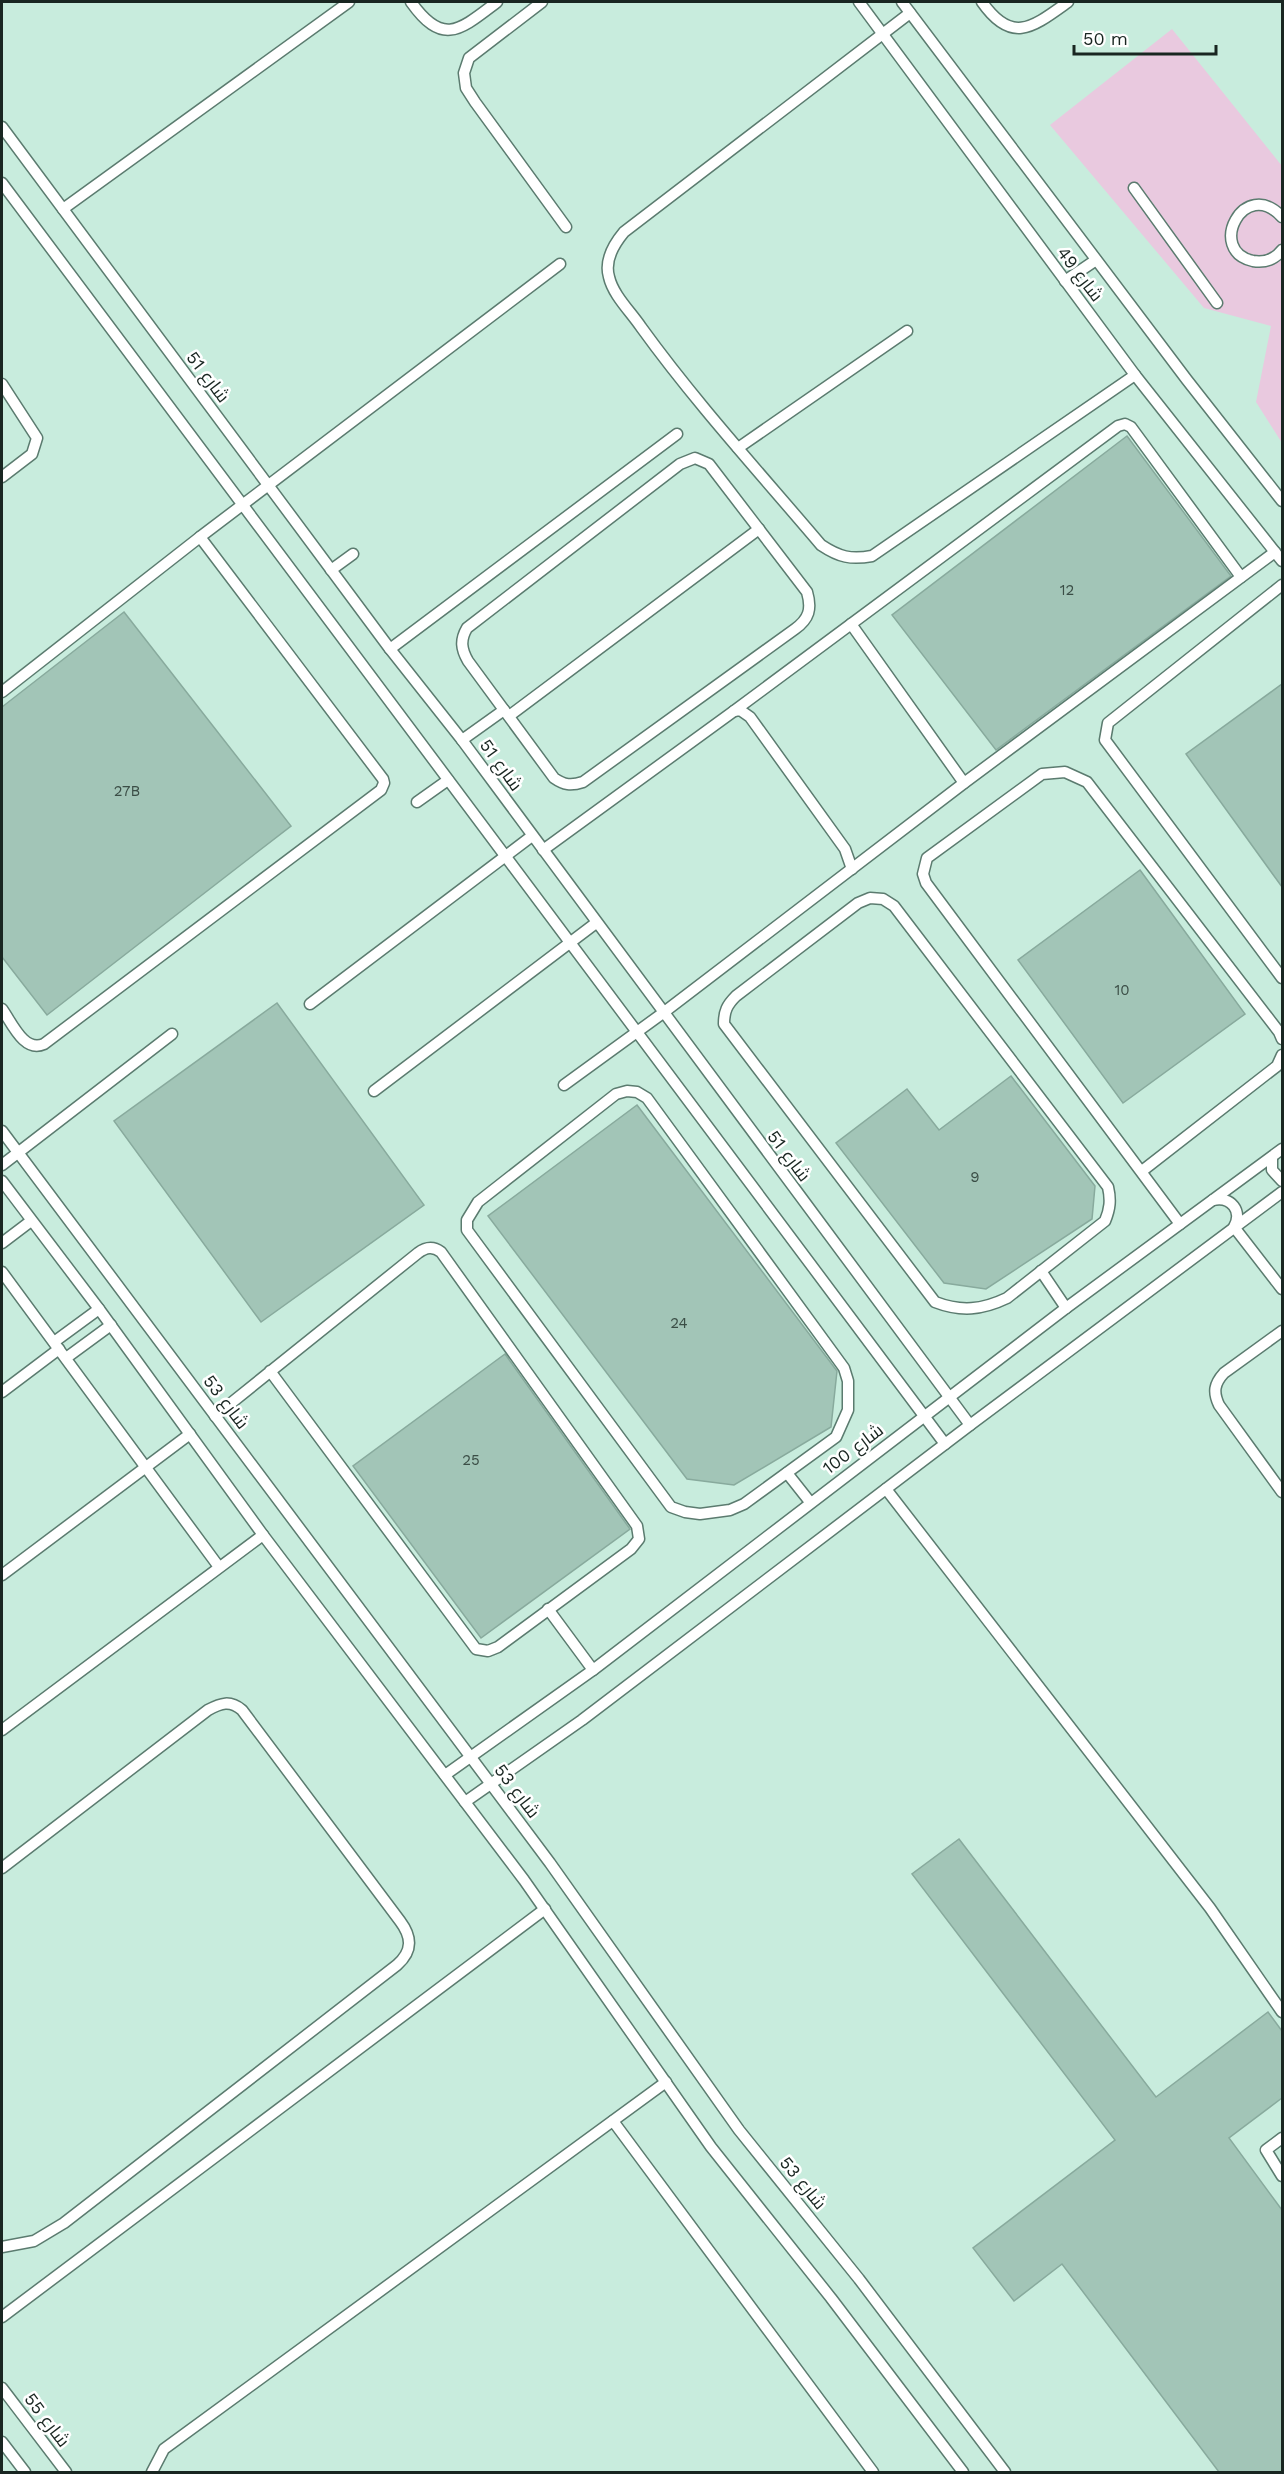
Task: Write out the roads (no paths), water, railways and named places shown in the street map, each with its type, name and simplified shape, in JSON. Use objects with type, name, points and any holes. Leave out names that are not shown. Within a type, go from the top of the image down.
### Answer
[{"type":"lane","points":[[63,210],[349,2]]},
{"type":"lane","points":[[411,2],[429,23],[447,30],[465,25],[497,2]]},
{"type":"lane","points":[[543,2],[469,58],[464,73],[466,88],[475,102],[566,227]]},
{"type":"lane","name":"شارع 49","points":[[859,2],[1135,375],[1282,561]]},
{"type":"lane","name":"شارع 49","points":[[902,2],[1095,260],[1282,501]]},
{"type":"lane","points":[[982,2],[1002,25],[1014,29],[1027,28],[1039,23],[1068,2]]},
{"type":"lane","points":[[910,13],[624,232],[613,244],[608,261],[608,277],[616,291],[661,355],[821,545],[836,556],[854,559],[872,556],[880,551],[1135,375]]},
{"type":"lane","name":"شارع 51","points":[[2,126],[267,485],[390,649],[462,740],[970,1425]]},
{"type":"lane","points":[[2,183],[945,1444]]},
{"type":"lane","points":[[1134,188],[1217,303]]},
{"type":"lane","points":[[1282,217],[1269,207],[1252,206],[1238,215],[1231,231],[1234,247],[1250,260],[1260,262],[1270,260],[1282,250]]},
{"type":"lane","points":[[1065,281],[1095,260]]},
{"type":"lane","points":[[2,692],[267,485],[560,264]]},
{"type":"lane","points":[[738,448],[907,331]]},
{"type":"lane","points":[[2,384],[37,438],[36,449],[2,477]]},
{"type":"lane","points":[[543,850],[1112,431],[1125,424],[1135,433],[1241,577]]},
{"type":"lane","points":[[390,649],[677,434]]},
{"type":"lane","points":[[695,458],[709,464],[807,592],[810,603],[809,613],[803,623],[583,782],[567,785],[554,778],[506,713],[464,653],[462,636],[467,628],[680,464],[695,458]]},
{"type":"lane","points":[[462,740],[506,713],[759,530]]},
{"type":"lane","points":[[2,1009],[27,1044],[36,1047],[44,1044],[384,786],[383,779],[200,537]]},
{"type":"lane","points":[[564,1085],[1275,552]]},
{"type":"lane","points":[[331,570],[353,554]]},
{"type":"lane","points":[[1282,585],[1108,723],[1104,734],[1105,740],[1282,978]]},
{"type":"lane","points":[[851,624],[964,783]]},
{"type":"lane","points":[[734,711],[740,710],[750,717],[844,849],[852,869]]},
{"type":"lane","points":[[1180,1224],[926,883],[923,874],[927,858],[1042,774],[1065,772],[1077,776],[1087,782],[1279,1032],[1282,1039]]},
{"type":"lane","points":[[417,802],[448,780]]},
{"type":"lane","points":[[310,1004],[532,836]]},
{"type":"lane","points":[[870,898],[883,899],[894,906],[1108,1187],[1110,1210],[1105,1221],[1041,1271],[1007,1298],[993,1305],[964,1309],[935,1302],[724,1024],[724,1013],[728,1004],[858,903],[870,898]]},
{"type":"lane","points":[[374,1091],[596,923]]},
{"type":"lane","points":[[2,1165],[172,1034]]},
{"type":"lane","points":[[1142,1171],[1277,1066],[1282,1055]]},
{"type":"lane","points":[[627,1091],[637,1092],[647,1098],[844,1368],[849,1396],[843,1424],[836,1437],[787,1473],[744,1504],[730,1510],[700,1514],[671,1507],[467,1230],[467,1220],[478,1202],[616,1094],[627,1091]]},
{"type":"lane","name":"شارع 53","points":[[2,1131],[550,1863],[739,2130],[859,2279],[1005,2472]]},
{"type":"lane","name":"شارع 100","points":[[445,1775],[593,1670],[923,1416],[1282,1149]]},
{"type":"lane","points":[[1272,1157],[1272,1170],[1282,1181]]},
{"type":"lane","points":[[2,1181],[111,1325],[263,1535],[545,1909],[711,2147],[839,2308],[963,2472]]},
{"type":"lane","points":[[465,1802],[582,1720],[970,1425],[1282,1192]]},
{"type":"lane","points":[[1213,1200],[1225,1199],[1234,1206],[1238,1216],[1234,1227]]},
{"type":"lane","points":[[2,1243],[31,1221]]},
{"type":"lane","points":[[1234,1227],[1282,1289]]},
{"type":"lane","points":[[216,1416],[270,1371],[418,1253],[429,1247],[438,1250],[639,1530],[639,1539],[634,1546],[493,1650],[476,1649],[270,1371]]},
{"type":"lane","points":[[1041,1271],[1066,1308]]},
{"type":"lane","points":[[2,1272],[219,1568]]},
{"type":"lane","points":[[2,1392],[99,1309]]},
{"type":"lane","points":[[66,1358],[111,1325]]},
{"type":"lane","points":[[1282,1331],[1224,1373],[1215,1388],[1219,1405],[1282,1492]]},
{"type":"lane","points":[[2,1575],[190,1434]]},
{"type":"lane","points":[[787,1473],[810,1503]]},
{"type":"lane","points":[[886,1489],[1210,1908],[1282,2012]]},
{"type":"lane","points":[[2,1730],[263,1535]]},
{"type":"lane","points":[[548,1609],[593,1670]]},
{"type":"lane","points":[[2,1868],[208,1710],[226,1703],[235,1704],[242,1710],[400,1921],[410,1940],[405,1959],[64,2223],[34,2241],[2,2247]]},
{"type":"lane","points":[[2,2317],[545,1909]]},
{"type":"lane","points":[[152,2472],[164,2449],[666,2082]]},
{"type":"lane","points":[[613,2121],[873,2472]]},
{"type":"lane","points":[[1282,2138],[1267,2148],[1266,2152],[1282,2176]]},
{"type":"lane","name":"شارع 55","points":[[2,2388],[66,2472]]},
{"type":"lane","points":[[2,2442],[25,2472]]}]
